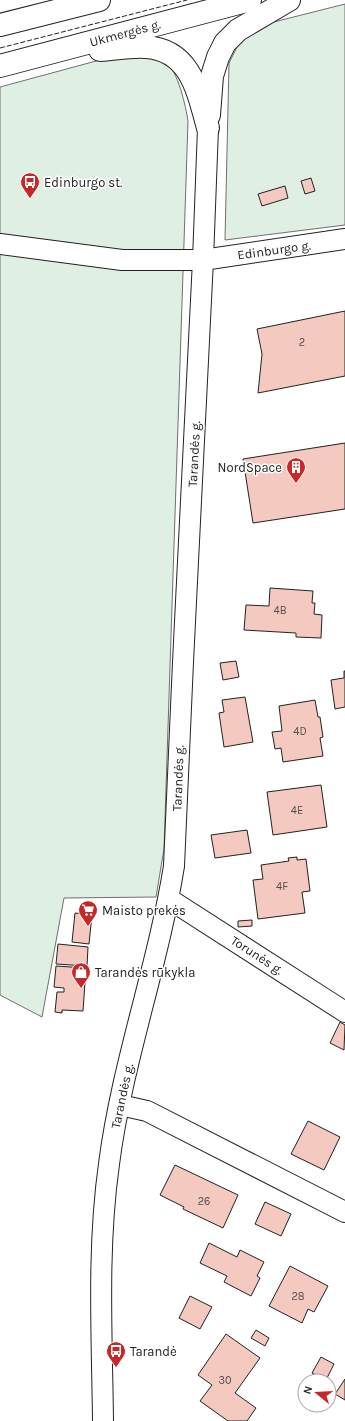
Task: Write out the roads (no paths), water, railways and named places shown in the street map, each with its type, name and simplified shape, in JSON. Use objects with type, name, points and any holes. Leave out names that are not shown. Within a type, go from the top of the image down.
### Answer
[{"type":"highway","points":[[0,25],[99,0]]},
{"type":"highway","name":"Ukmergės g.","points":[[0,66],[250,0]]},
{"type":"highway","points":[[208,128],[212,76],[218,57],[225,43],[238,30],[289,0]]},
{"type":"highway","points":[[42,55],[146,47],[167,52],[183,64],[189,73],[198,92],[208,128]]},
{"type":"street","name":"Tarandės g.","points":[[103,1421],[101,1260],[109,1163],[120,1105],[140,1016],[169,899],[174,866],[208,128]]},
{"type":"street","name":"Edinburgo g.","points":[[0,244],[122,260],[203,260],[345,239]]},
{"type":"street","name":"Torunės g.","points":[[169,899],[345,1012]]},
{"type":"street","points":[[120,1105],[147,1111],[345,1212]]},
{"type":"place","name":"Edinburgo st.","points":[[30,199]]},
{"type":"place","name":"NordSpace","points":[[296,484]]},
{"type":"place","name":"Maisto prekės","points":[[88,927]]},
{"type":"place","name":"Tarandės rūkykla","points":[[81,989]]},
{"type":"place","name":"Tarandė","points":[[116,1368]]}]
